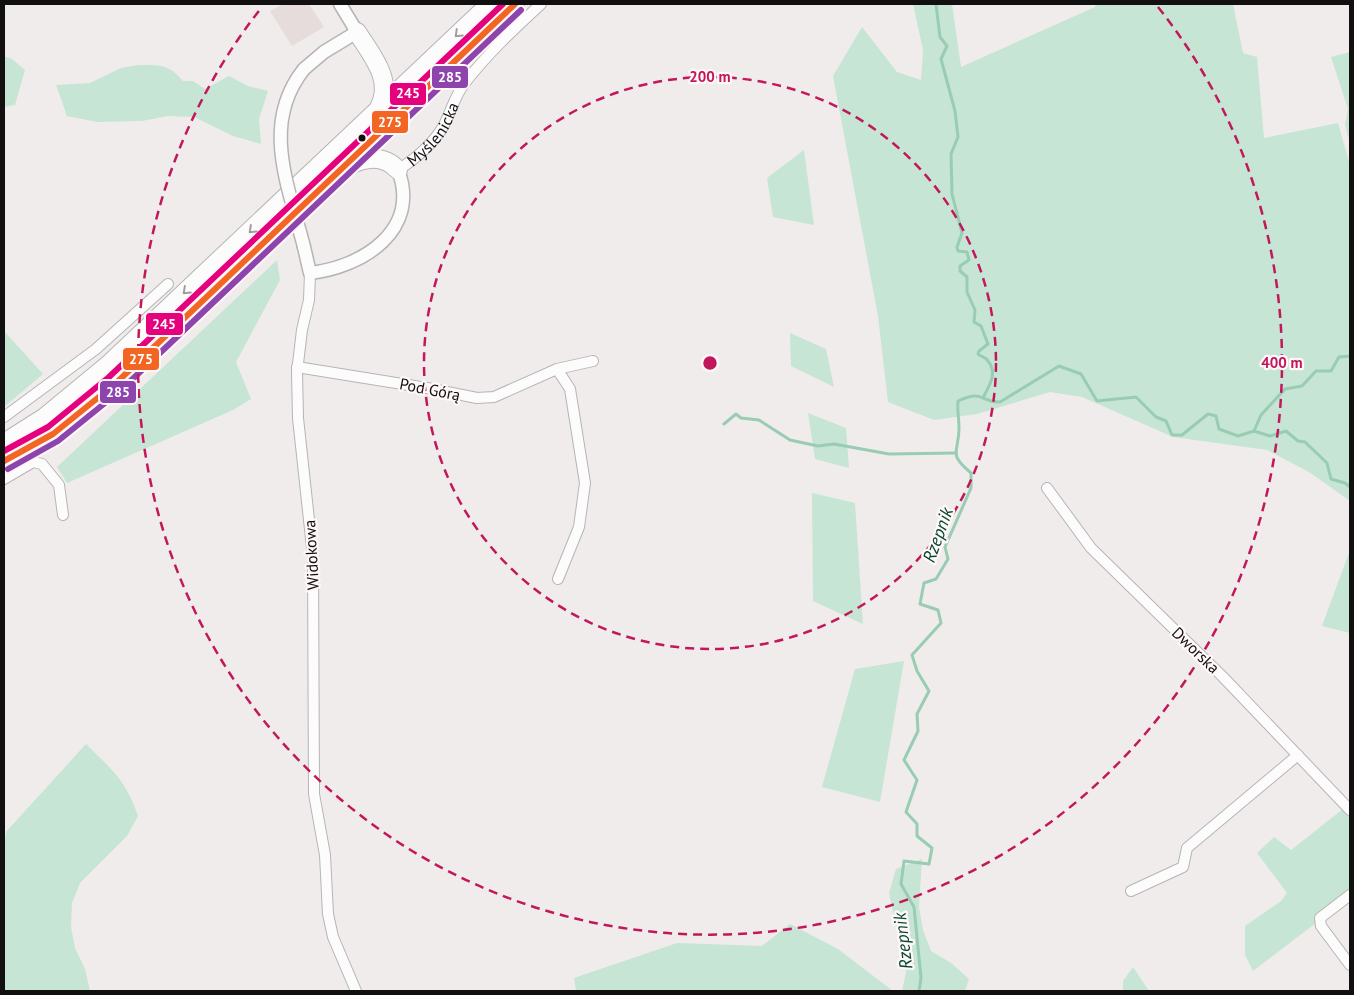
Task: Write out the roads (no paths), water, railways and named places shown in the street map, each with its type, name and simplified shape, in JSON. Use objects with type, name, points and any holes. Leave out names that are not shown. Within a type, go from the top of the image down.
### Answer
[{"type":"highway","name":"Myślenicka","points":[[4,461],[53,434],[109,389],[339,172],[426,64],[490,4]]},
{"type":"highway","name":"Myślenicka","points":[[4,443],[46,418],[108,365],[384,117],[515,4]]},
{"type":"highway","points":[[357,32],[377,66],[385,92],[384,117],[387,147],[398,170]]},
{"type":"highway","points":[[377,66],[389,73],[400,74],[426,64]]},
{"type":"highway","points":[[339,172],[357,162],[372,158],[389,162],[398,170]]},
{"type":"street","points":[[340,4],[357,32],[324,52],[304,69],[292,85],[284,103],[279,133],[283,162],[310,273],[338,266],[358,258],[376,247],[392,233],[400,218],[403,203],[403,189],[398,170]]},
{"type":"street","name":"Myślenicka","points":[[398,170],[418,155],[432,141],[443,126],[459,92],[469,78],[504,38],[541,4]]},
{"type":"street","name":"Widokowa","points":[[310,273],[309,300],[297,367],[298,418],[313,557],[314,794],[325,855],[330,922],[334,937],[356,991]]},
{"type":"street","points":[[4,417],[96,349],[168,284]]},
{"type":"street","name":"Pod Górą","points":[[297,367],[477,398],[494,397],[557,369],[593,361]]},
{"type":"street","points":[[557,369],[570,389],[585,483],[579,527],[558,579]]},
{"type":"street","points":[[4,479],[33,462],[42,464],[59,485],[63,515]]},
{"type":"street","name":"Dworska","points":[[1047,488],[1090,548],[1224,677],[1350,810]]},
{"type":"street","points":[[1131,891],[1183,867],[1187,848],[1298,755]]},
{"type":"street","points":[[1350,895],[1320,918],[1321,926],[1350,965]]},
{"type":"waterway","points":[[936,4],[940,37],[947,46],[941,59],[955,111],[958,137],[951,154],[952,194],[962,233],[957,247],[958,251],[967,252],[969,260],[960,266],[960,271],[967,277],[967,292],[975,310],[974,322],[981,326],[988,344],[978,354],[987,360],[992,370],[992,379],[984,396]]},
{"type":"waterway","points":[[1254,431],[1261,415],[1285,389],[1302,386],[1316,371],[1331,371],[1339,357],[1350,356]]},
{"type":"waterway","name":"Rzepnik","points":[[919,991],[921,978],[914,907],[901,884],[904,861],[929,864],[932,848],[917,836],[917,824],[906,812],[917,780],[904,760],[918,731],[917,714],[929,691],[917,671],[912,655],[941,623],[938,610],[920,604],[924,583],[936,579],[948,559],[945,547],[971,488],[971,473],[959,461],[956,452],[959,436],[958,401],[978,396],[989,401],[1000,402],[1059,366],[1081,374],[1097,401],[1136,397],[1156,417],[1166,421],[1172,435],[1182,435],[1208,414],[1216,416],[1219,429],[1238,436],[1254,431],[1270,436],[1286,431],[1298,441],[1305,442],[1327,463],[1331,479],[1345,483],[1350,487]]},
{"type":"waterway","points":[[724,424],[736,414],[741,418],[759,420],[790,440],[818,446],[834,444],[889,454],[956,453]]}]
